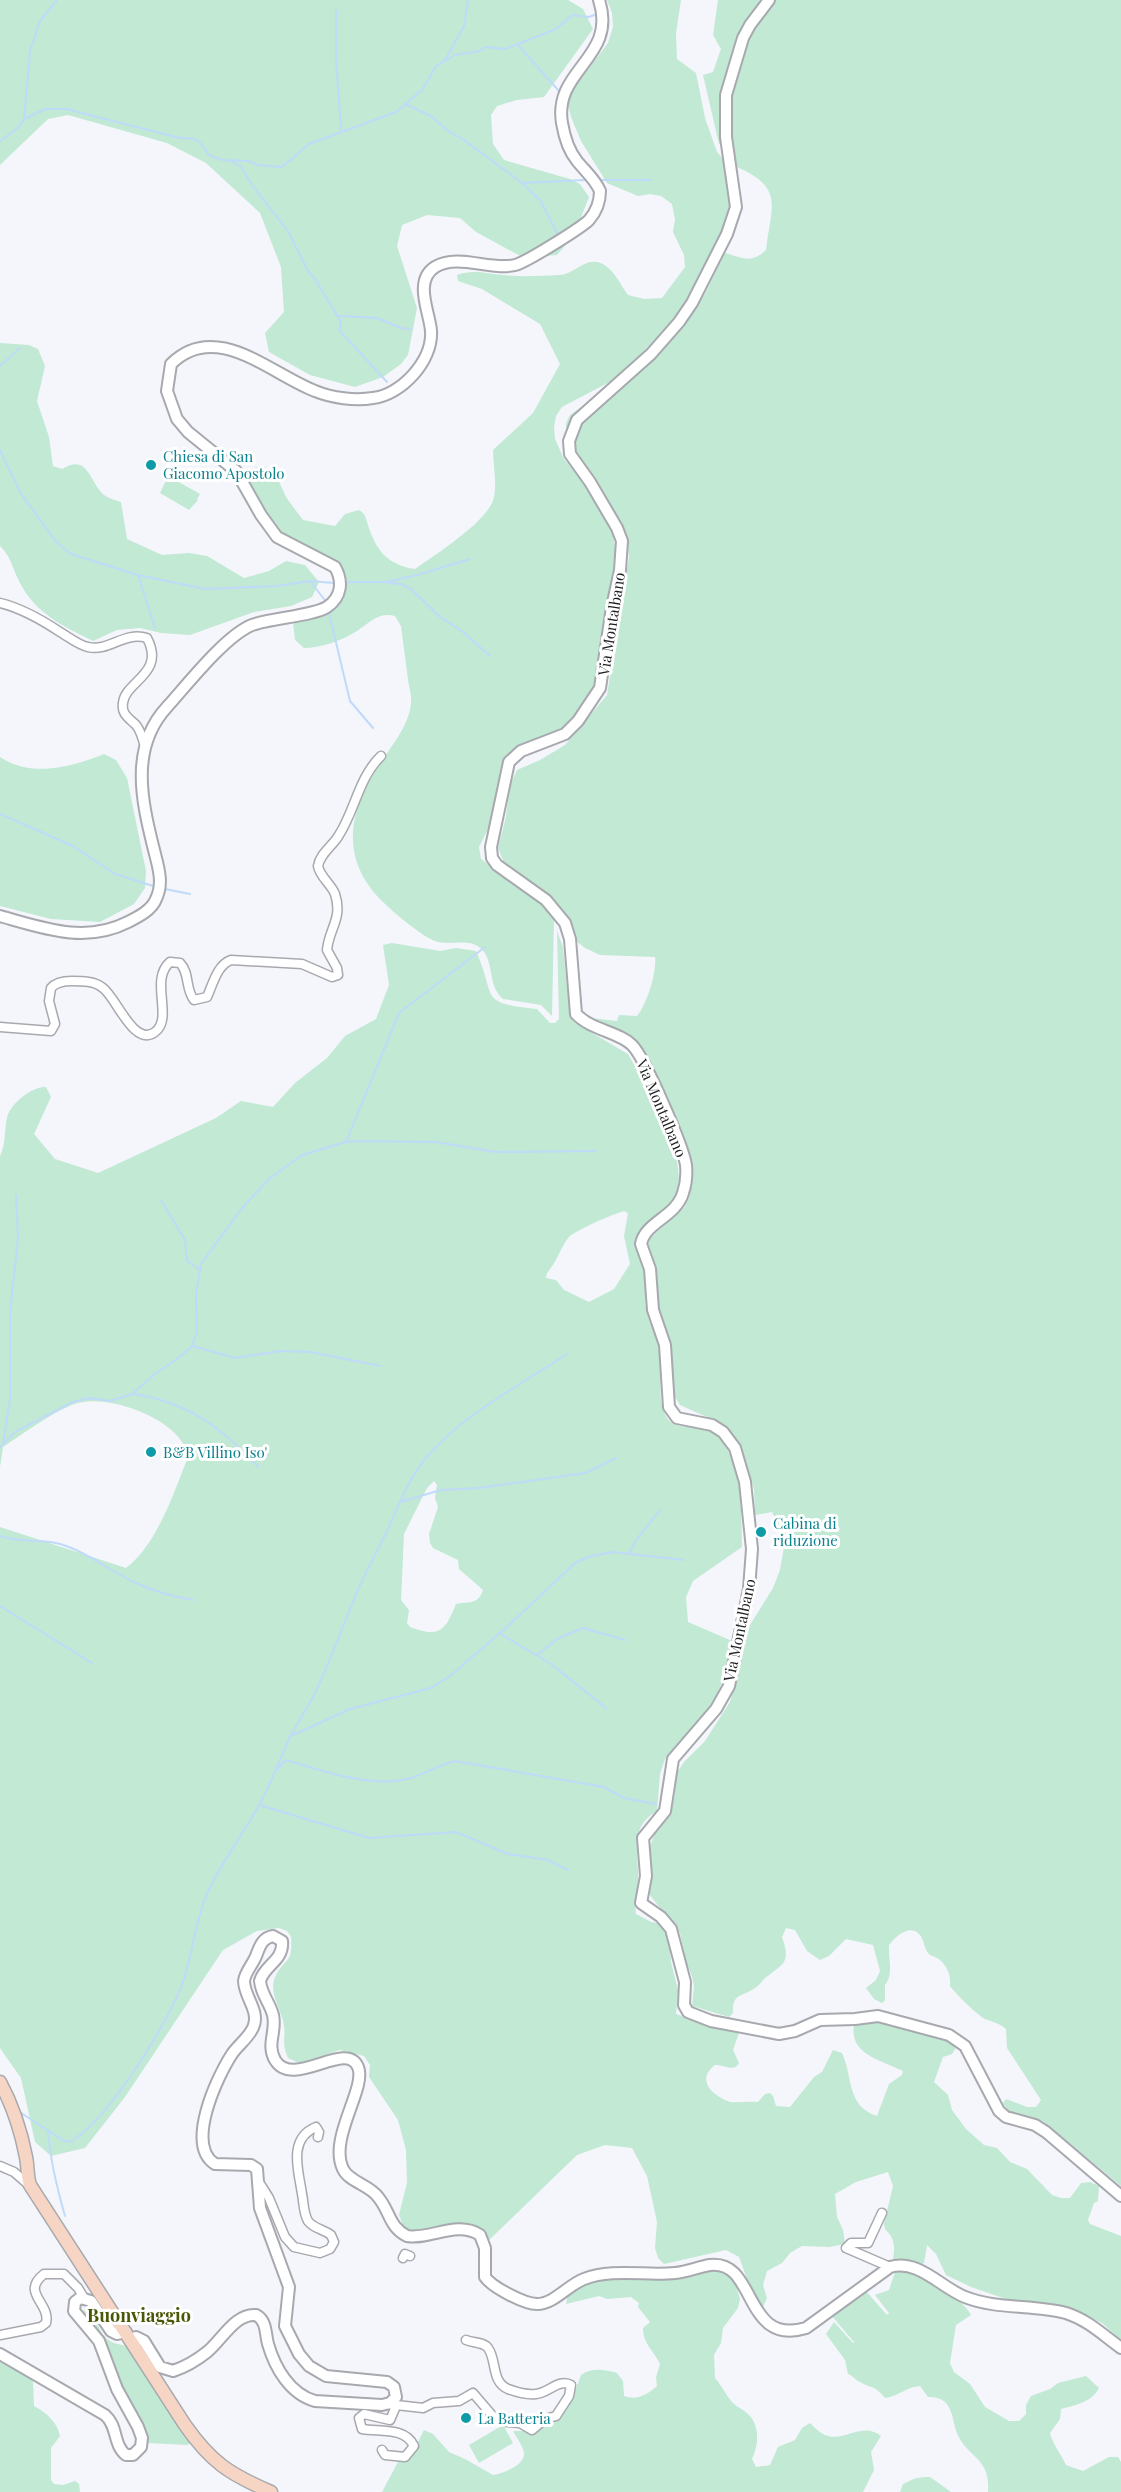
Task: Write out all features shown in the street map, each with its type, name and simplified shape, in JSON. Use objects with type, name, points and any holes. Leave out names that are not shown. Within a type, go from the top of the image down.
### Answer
[{"type":"main road","points":[[0,2082],[12,2105],[27,2160],[30,2185],[202,2449],[224,2469],[271,2492]]},
{"type":"street","points":[[0,916],[59,932],[93,933],[120,926],[152,906],[156,901],[160,884],[144,809],[141,767],[154,724],[162,712],[238,634],[260,623],[327,607],[337,597],[341,583],[335,567],[277,537],[261,515],[236,471],[188,432],[177,418],[167,391],[171,364],[190,350],[210,347],[249,356],[314,391],[362,399],[392,393],[408,380],[420,365],[430,342],[431,331],[423,298],[426,279],[433,268],[449,263],[518,264],[588,220],[597,206],[600,191],[575,159],[565,138],[561,113],[566,90],[600,40],[604,22],[599,0]]},
{"type":"street","name":"Via Montalbano","points":[[769,0],[743,38],[726,95],[725,130],[736,207],[727,234],[692,303],[679,322],[651,354],[577,420],[569,441],[570,454],[590,482],[617,528],[622,541],[620,570],[600,688],[578,721],[565,734],[521,752],[509,762],[490,850],[497,866],[546,900],[565,923],[570,939],[576,1014],[590,1024],[626,1041],[636,1050],[649,1072],[683,1153],[687,1175],[680,1202],[674,1211],[647,1231],[641,1244],[650,1269],[653,1310],[665,1345],[668,1401],[671,1411],[677,1418],[712,1425],[723,1432],[735,1448],[745,1482],[752,1549],[751,1570],[729,1686],[716,1709],[673,1759],[665,1811],[643,1838],[646,1876],[641,1903],[665,1921],[673,1934],[678,1963],[685,1982],[684,2005],[688,2012],[711,2021],[779,2034],[795,2031],[820,2020],[881,2016],[949,2034],[965,2046],[994,2104],[1002,2114],[1035,2125],[1046,2132],[1121,2196]]},
{"type":"street","points":[[0,603],[43,621],[81,645],[92,648],[105,647],[128,637],[147,638],[150,644],[150,666],[144,676],[123,698],[122,706],[126,716],[138,727],[145,748]]},
{"type":"street","points":[[0,1027],[51,1031],[55,1024],[50,1001],[51,988],[60,982],[74,981],[96,984],[104,988],[133,1029],[140,1034],[150,1035],[158,1029],[162,1022],[162,972],[170,962],[180,963],[184,967],[190,995],[194,1000],[207,997],[218,971],[231,960],[302,964],[319,969],[332,977],[338,975],[337,968],[327,950],[337,922],[337,902],[334,892],[319,872],[318,866],[327,849],[339,835],[362,783],[381,756]]},
{"type":"street","points":[[382,2450],[385,2455],[405,2457],[414,2446],[410,2438],[402,2433],[362,2429],[359,2418],[364,2414],[390,2420],[396,2394],[390,2383],[380,2380],[326,2376],[303,2360],[292,2343],[285,2320],[289,2287],[260,2208],[257,2169],[254,2166],[220,2165],[212,2162],[204,2151],[201,2141],[219,2076],[234,2051],[255,2024],[245,1977],[262,1942],[273,1936],[282,1941],[282,1950],[276,1960],[264,1971],[260,1982],[274,2017],[270,2042],[275,2060],[284,2067],[302,2069],[333,2059],[346,2059],[355,2062],[359,2070],[358,2082],[340,2141],[340,2159],[344,2171],[377,2195],[395,2228],[407,2236],[455,2230],[469,2230],[480,2235],[485,2248],[485,2277],[496,2288],[538,2304],[549,2301],[568,2287],[595,2275],[676,2273],[711,2265],[723,2265],[735,2274],[763,2320],[779,2329],[790,2331],[806,2328],[890,2266]]},
{"type":"street","points":[[259,2182],[269,2198],[285,2236],[294,2247],[320,2253],[330,2249],[334,2242],[332,2235],[316,2229],[306,2217],[296,2163],[296,2153],[308,2132],[316,2127],[319,2132],[318,2137]]},
{"type":"street","points":[[0,2166],[14,2172],[30,2185]]},
{"type":"street","points":[[882,2213],[868,2243],[851,2243],[846,2248],[890,2266],[903,2265],[919,2269],[957,2293],[978,2301],[1066,2313],[1086,2322],[1121,2348]]},
{"type":"street","points":[[0,2335],[41,2327],[46,2323],[46,2311],[34,2292],[36,2282],[44,2274],[64,2274],[81,2291],[84,2298],[91,2301],[114,2334],[128,2335],[144,2341],[160,2367],[165,2370],[173,2371],[192,2362],[208,2351],[241,2317],[256,2315],[263,2321],[268,2345],[279,2372],[300,2394],[315,2401],[423,2408],[433,2403],[459,2401],[473,2393],[497,2421],[520,2423],[532,2430],[546,2419],[556,2416],[569,2396],[571,2385],[561,2382],[537,2394],[508,2389],[496,2376],[489,2349],[483,2344],[466,2340]]},
{"type":"street","points":[[0,2354],[105,2415],[115,2427],[123,2453],[136,2454],[142,2442],[138,2427],[117,2389],[99,2341],[74,2311],[75,2302],[84,2298]]},
{"type":"green space","points":[[0,0],[568,0],[583,9],[593,29],[544,97],[517,100],[497,106],[491,115],[493,144],[504,160],[570,179],[580,184],[589,197],[574,235],[557,255],[524,258],[476,232],[460,218],[427,215],[402,225],[397,246],[417,308],[408,355],[401,364],[383,377],[355,387],[310,375],[269,352],[265,333],[284,312],[281,267],[260,213],[206,163],[167,143],[68,115],[48,119],[0,165]]},
{"type":"green space","points":[[607,0],[681,0],[676,33],[677,59],[696,73],[705,118],[717,152],[723,159],[730,208],[719,240],[688,298],[672,322],[619,377],[562,407],[556,416],[555,439],[564,459],[585,484],[612,531],[616,551],[598,672],[591,692],[579,711],[555,736],[529,742],[509,753],[502,763],[493,819],[479,847],[481,859],[546,907],[554,919],[552,1016],[541,1005],[503,999],[494,986],[488,958],[479,947],[469,943],[435,941],[423,935],[384,903],[370,887],[360,870],[353,836],[360,802],[368,784],[403,729],[410,712],[411,694],[401,626],[395,616],[384,615],[357,631],[325,645],[304,648],[295,640],[293,622],[322,613],[336,605],[347,587],[346,574],[339,563],[333,559],[294,542],[277,531],[252,490],[247,476],[254,468],[267,468],[272,471],[288,500],[303,520],[335,526],[345,514],[359,510],[364,514],[371,534],[384,555],[397,564],[415,569],[461,536],[483,516],[494,497],[493,450],[533,413],[560,364],[540,324],[482,289],[458,281],[457,275],[474,272],[517,276],[559,275],[569,273],[587,263],[597,262],[611,271],[628,295],[644,299],[662,298],[685,267],[684,255],[673,232],[675,219],[672,204],[661,196],[650,194],[638,196],[607,183],[581,141],[568,104],[571,92],[608,43],[613,27],[612,13]]},
{"type":"green space","points":[[718,0],[760,0],[734,52],[724,86],[722,144],[719,144],[703,75],[713,72],[721,49],[713,35]]},
{"type":"green space","points":[[775,0],[1121,0],[1121,2186],[1043,2121],[1008,2111],[1003,2103],[1006,2099],[1027,2107],[1036,2107],[1041,2100],[1007,2048],[1006,2029],[985,2019],[957,1994],[950,1986],[947,1969],[939,1959],[928,1953],[921,1937],[916,1932],[912,1930],[903,1932],[889,1945],[890,1971],[885,1985],[885,2000],[882,2003],[874,1999],[866,1988],[876,1980],[880,1971],[873,1945],[846,1939],[829,1956],[820,1960],[807,1951],[795,1930],[786,1928],[782,1937],[786,1952],[784,1962],[756,1987],[736,1999],[733,2013],[729,2017],[692,2006],[694,1987],[680,1933],[649,1894],[652,1874],[648,1852],[655,1832],[670,1816],[678,1771],[705,1741],[730,1702],[750,1625],[773,1588],[780,1570],[785,1541],[772,1512],[755,1515],[754,1489],[743,1452],[735,1448],[727,1430],[718,1422],[680,1405],[674,1395],[671,1348],[659,1309],[655,1265],[647,1244],[651,1237],[684,1208],[689,1197],[692,1165],[643,1049],[625,1035],[590,1018],[617,1021],[619,1015],[637,1016],[650,988],[655,957],[600,955],[585,948],[572,938],[563,914],[505,865],[498,848],[506,817],[510,785],[517,770],[565,745],[607,695],[629,557],[626,538],[618,520],[588,470],[569,446],[566,423],[570,415],[580,408],[597,402],[629,383],[672,338],[705,294],[725,253],[751,258],[766,250],[772,210],[769,191],[752,175],[737,167],[729,125],[731,90],[747,38]]},
{"type":"green space","points":[[0,343],[29,345],[38,349],[45,366],[37,401],[49,437],[53,466],[62,469],[77,464],[83,466],[103,494],[121,502],[127,539],[162,555],[189,553],[207,556],[244,578],[269,571],[286,561],[305,565],[319,582],[312,597],[291,606],[254,612],[190,635],[161,633],[140,628],[117,630],[93,641],[42,611],[26,594],[0,546]]},
{"type":"green space","points":[[168,476],[200,494],[189,510],[160,493]]},
{"type":"green space","points":[[104,754],[116,760],[127,778],[146,871],[145,888],[134,904],[100,922],[51,919],[0,906],[0,757],[12,763],[38,769],[79,763]]},
{"type":"green space","points":[[557,931],[563,947],[570,1017],[575,1023],[628,1054],[676,1157],[679,1179],[675,1195],[671,1202],[644,1227],[638,1241],[644,1273],[647,1314],[660,1353],[661,1398],[664,1412],[673,1424],[705,1428],[722,1441],[735,1469],[740,1501],[742,1547],[693,1581],[686,1597],[688,1622],[732,1641],[723,1680],[716,1696],[698,1724],[665,1759],[660,1774],[657,1811],[642,1825],[637,1842],[636,1914],[658,1923],[669,1937],[671,1962],[678,1990],[676,2014],[717,2028],[740,2030],[733,2050],[739,2063],[737,2066],[732,2068],[715,2065],[707,2076],[706,2082],[718,2096],[730,2102],[758,2102],[765,2094],[770,2093],[776,2106],[790,2107],[814,2077],[822,2072],[833,2050],[842,2053],[855,2098],[867,2111],[877,2116],[889,2084],[902,2075],[903,2071],[862,2050],[856,2043],[854,2024],[900,2026],[929,2031],[948,2038],[957,2046],[952,2054],[943,2057],[934,2082],[948,2095],[952,2110],[966,2129],[984,2145],[997,2148],[1010,2162],[1027,2169],[1052,2195],[1070,2198],[1081,2183],[1090,2182],[1099,2186],[1098,2201],[1094,2203],[1088,2220],[1090,2224],[1121,2236],[1121,2340],[1102,2323],[1067,2307],[1012,2301],[971,2287],[946,2275],[936,2254],[927,2245],[924,2263],[920,2265],[893,2259],[894,2243],[884,2224],[893,2186],[888,2172],[856,2182],[835,2194],[837,2217],[843,2230],[845,2244],[829,2247],[802,2246],[790,2253],[782,2263],[767,2271],[763,2285],[767,2298],[763,2307],[756,2303],[739,2257],[726,2250],[664,2264],[658,2258],[655,2248],[657,2222],[647,2176],[632,2148],[605,2145],[577,2155],[489,2240],[481,2231],[471,2226],[460,2225],[426,2230],[404,2228],[399,2215],[407,2183],[406,2150],[398,2120],[369,2077],[370,2065],[364,2056],[340,2050],[299,2063],[288,2058],[284,2044],[283,2020],[273,1988],[276,1975],[290,1956],[291,1937],[287,1931],[279,1928],[257,1931],[223,1950],[125,2097],[85,2148],[51,2156],[35,2142],[21,2078],[0,2048],[0,1527],[126,1568],[137,1558],[156,1531],[172,1499],[190,1452],[172,1430],[150,1416],[126,1406],[89,1401],[69,1406],[3,1447],[0,1467],[0,1156],[9,1113],[12,1107],[28,1093],[40,1087],[46,1087],[51,1097],[34,1134],[55,1159],[98,1173],[216,1118],[241,1101],[273,1107],[295,1083],[327,1058],[345,1036],[376,1019],[389,985],[383,945],[392,943],[440,951],[456,948],[476,951],[492,995],[497,1000],[518,1007],[537,1009],[550,1023],[555,1023],[559,1019]],"holes":[[[624,1211],[628,1213],[624,1236],[630,1264],[614,1289],[589,1302],[564,1290],[556,1280],[546,1278],[569,1237],[595,1222]],[[434,1481],[437,1485],[435,1498],[438,1507],[429,1534],[430,1543],[433,1548],[458,1560],[459,1569],[483,1590],[475,1601],[456,1604],[445,1626],[440,1630],[428,1632],[410,1627],[407,1623],[409,1610],[401,1600],[404,1534],[427,1488]]]},
{"type":"green space","points":[[713,2270],[727,2272],[736,2285],[740,2299],[738,2308],[723,2328],[721,2343],[714,2355],[715,2378],[732,2402],[748,2414],[755,2424],[757,2442],[752,2459],[756,2467],[770,2465],[778,2447],[795,2440],[802,2428],[810,2423],[823,2434],[832,2437],[860,2431],[874,2432],[881,2436],[871,2452],[874,2470],[863,2492],[382,2492],[398,2462],[413,2452],[424,2430],[433,2434],[449,2452],[493,2475],[512,2468],[523,2458],[523,2448],[513,2431],[541,2428],[559,2418],[571,2400],[581,2375],[585,2372],[599,2370],[617,2373],[623,2381],[624,2396],[638,2397],[650,2392],[657,2386],[656,2377],[660,2364],[643,2334],[643,2328],[650,2322],[638,2307],[639,2303],[631,2297],[607,2299],[599,2296],[566,2304],[569,2290],[600,2281],[674,2279]]},
{"type":"green space","points":[[895,2272],[915,2272],[929,2279],[954,2296],[971,2315],[956,2325],[950,2363],[954,2372],[970,2384],[985,2407],[1009,2421],[1019,2421],[1026,2414],[1026,2405],[1031,2396],[1050,2389],[1058,2383],[1086,2376],[1099,2388],[1088,2400],[1061,2409],[1060,2419],[1050,2433],[1066,2465],[1083,2471],[1109,2457],[1118,2457],[1121,2462],[1121,2492],[988,2492],[986,2472],[961,2441],[950,2410],[944,2401],[928,2397],[920,2386],[885,2398],[876,2389],[848,2374],[845,2360],[826,2334],[834,2322],[853,2343],[863,2335],[854,2342],[831,2315],[865,2290],[887,2315],[889,2313],[875,2295],[889,2290]]},
{"type":"green space","points":[[85,2307],[93,2315],[107,2339],[130,2348],[191,2443],[187,2445],[148,2443],[115,2376],[106,2342],[83,2313]]},
{"type":"green space","points":[[0,2362],[30,2378],[33,2382],[34,2406],[51,2418],[59,2431],[60,2436],[51,2448],[51,2480],[54,2484],[63,2485],[75,2481],[79,2484],[80,2492],[0,2492]]},
{"type":"green space","points":[[503,2425],[513,2443],[479,2463],[469,2445]]},
{"type":"green space","points":[[930,2477],[951,2492],[900,2492],[903,2484],[916,2478]]},
{"type":"waterway","points":[[0,141],[19,127],[24,119],[30,51],[40,21],[57,0]]},
{"type":"waterway","points":[[445,60],[464,26],[468,0]]},
{"type":"waterway","points":[[336,10],[336,59],[341,130]]},
{"type":"waterway","points":[[24,119],[45,109],[66,109],[180,138],[196,139],[209,155],[222,160],[249,161],[258,165],[282,167],[309,144],[396,112],[422,90],[436,66],[455,55],[480,51],[485,47],[505,49],[556,29],[572,15],[589,17],[594,15]]},
{"type":"waterway","points":[[517,44],[559,91]]},
{"type":"waterway","points":[[405,104],[431,116],[448,131],[464,140],[522,183],[540,200],[557,233]]},
{"type":"waterway","points":[[233,162],[241,167],[288,231],[308,271],[341,322],[339,330],[387,382]]},
{"type":"waterway","points":[[522,183],[585,180]]},
{"type":"waterway","points":[[597,180],[651,180]]},
{"type":"waterway","points":[[338,316],[377,318],[401,328],[410,329]]},
{"type":"waterway","points":[[0,366],[20,348]]},
{"type":"waterway","points":[[0,450],[20,492],[56,542],[71,554],[138,575],[205,589],[277,586],[310,581],[334,583]]},
{"type":"waterway","points":[[386,582],[470,559]]},
{"type":"waterway","points":[[138,575],[155,628]]},
{"type":"waterway","points":[[310,581],[327,603]]},
{"type":"waterway","points":[[347,582],[383,582],[401,584],[411,589],[440,617],[463,632],[490,656]]},
{"type":"waterway","points":[[329,613],[350,701],[373,728]]},
{"type":"waterway","points":[[0,814],[73,846],[115,874],[153,886]]},
{"type":"waterway","points":[[165,889],[190,894]]},
{"type":"waterway","points":[[346,1142],[399,1013],[485,947]]},
{"type":"waterway","points":[[0,1447],[15,1432],[73,1402],[89,1398],[110,1401],[132,1394],[192,1346],[197,1332],[196,1294],[201,1264],[242,1208],[270,1178],[302,1155],[346,1142],[359,1141],[436,1142],[496,1152],[596,1151]]},
{"type":"waterway","points":[[3,1444],[10,1399],[10,1313],[18,1238],[16,1195]]},
{"type":"waterway","points":[[161,1200],[185,1240],[187,1261],[200,1270]]},
{"type":"waterway","points":[[192,1346],[236,1358],[280,1351],[310,1352],[381,1366]]},
{"type":"waterway","points":[[18,2111],[63,2140],[70,2142],[102,2113],[119,2092],[152,2043],[177,1997],[187,1969],[206,1896],[218,1872],[253,1816],[289,1739],[315,1693],[361,1583],[413,1476],[425,1459],[456,1428],[567,1354]]},
{"type":"waterway","points":[[132,1394],[170,1403],[202,1418],[231,1440],[258,1467]]},
{"type":"waterway","points":[[400,1502],[441,1490],[479,1488],[585,1473],[616,1458]]},
{"type":"waterway","points":[[629,1554],[636,1540],[660,1510]]},
{"type":"waterway","points":[[0,1536],[60,1544],[79,1551],[143,1586],[193,1600]]},
{"type":"waterway","points":[[291,1736],[350,1709],[431,1688],[450,1676],[509,1625],[575,1563],[591,1556],[613,1552],[683,1560]]},
{"type":"waterway","points":[[0,1606],[92,1663]]},
{"type":"waterway","points":[[537,1655],[557,1639],[583,1628],[625,1640]]},
{"type":"waterway","points":[[499,1633],[551,1664],[606,1708]]},
{"type":"waterway","points":[[276,1770],[286,1760],[348,1777],[396,1781],[411,1778],[455,1761],[604,1787],[624,1798],[656,1804]]},
{"type":"waterway","points":[[259,1805],[369,1838],[456,1832],[508,1854],[548,1860],[568,1870]]},
{"type":"waterway","points":[[48,2131],[54,2174],[65,2216]]},
{"type":"place","name":"Chiesa di San Giacomo Apostolo","points":[[151,465]]},
{"type":"place","name":"B&B Villino Iso'","points":[[151,1452]]},
{"type":"place","name":"Cabina di riduzione","points":[[761,1532]]},
{"type":"place","name":"La Batteria","points":[[466,2418]]},
{"type":"district","name":"Buonviaggio","points":[[139,2315]]}]
